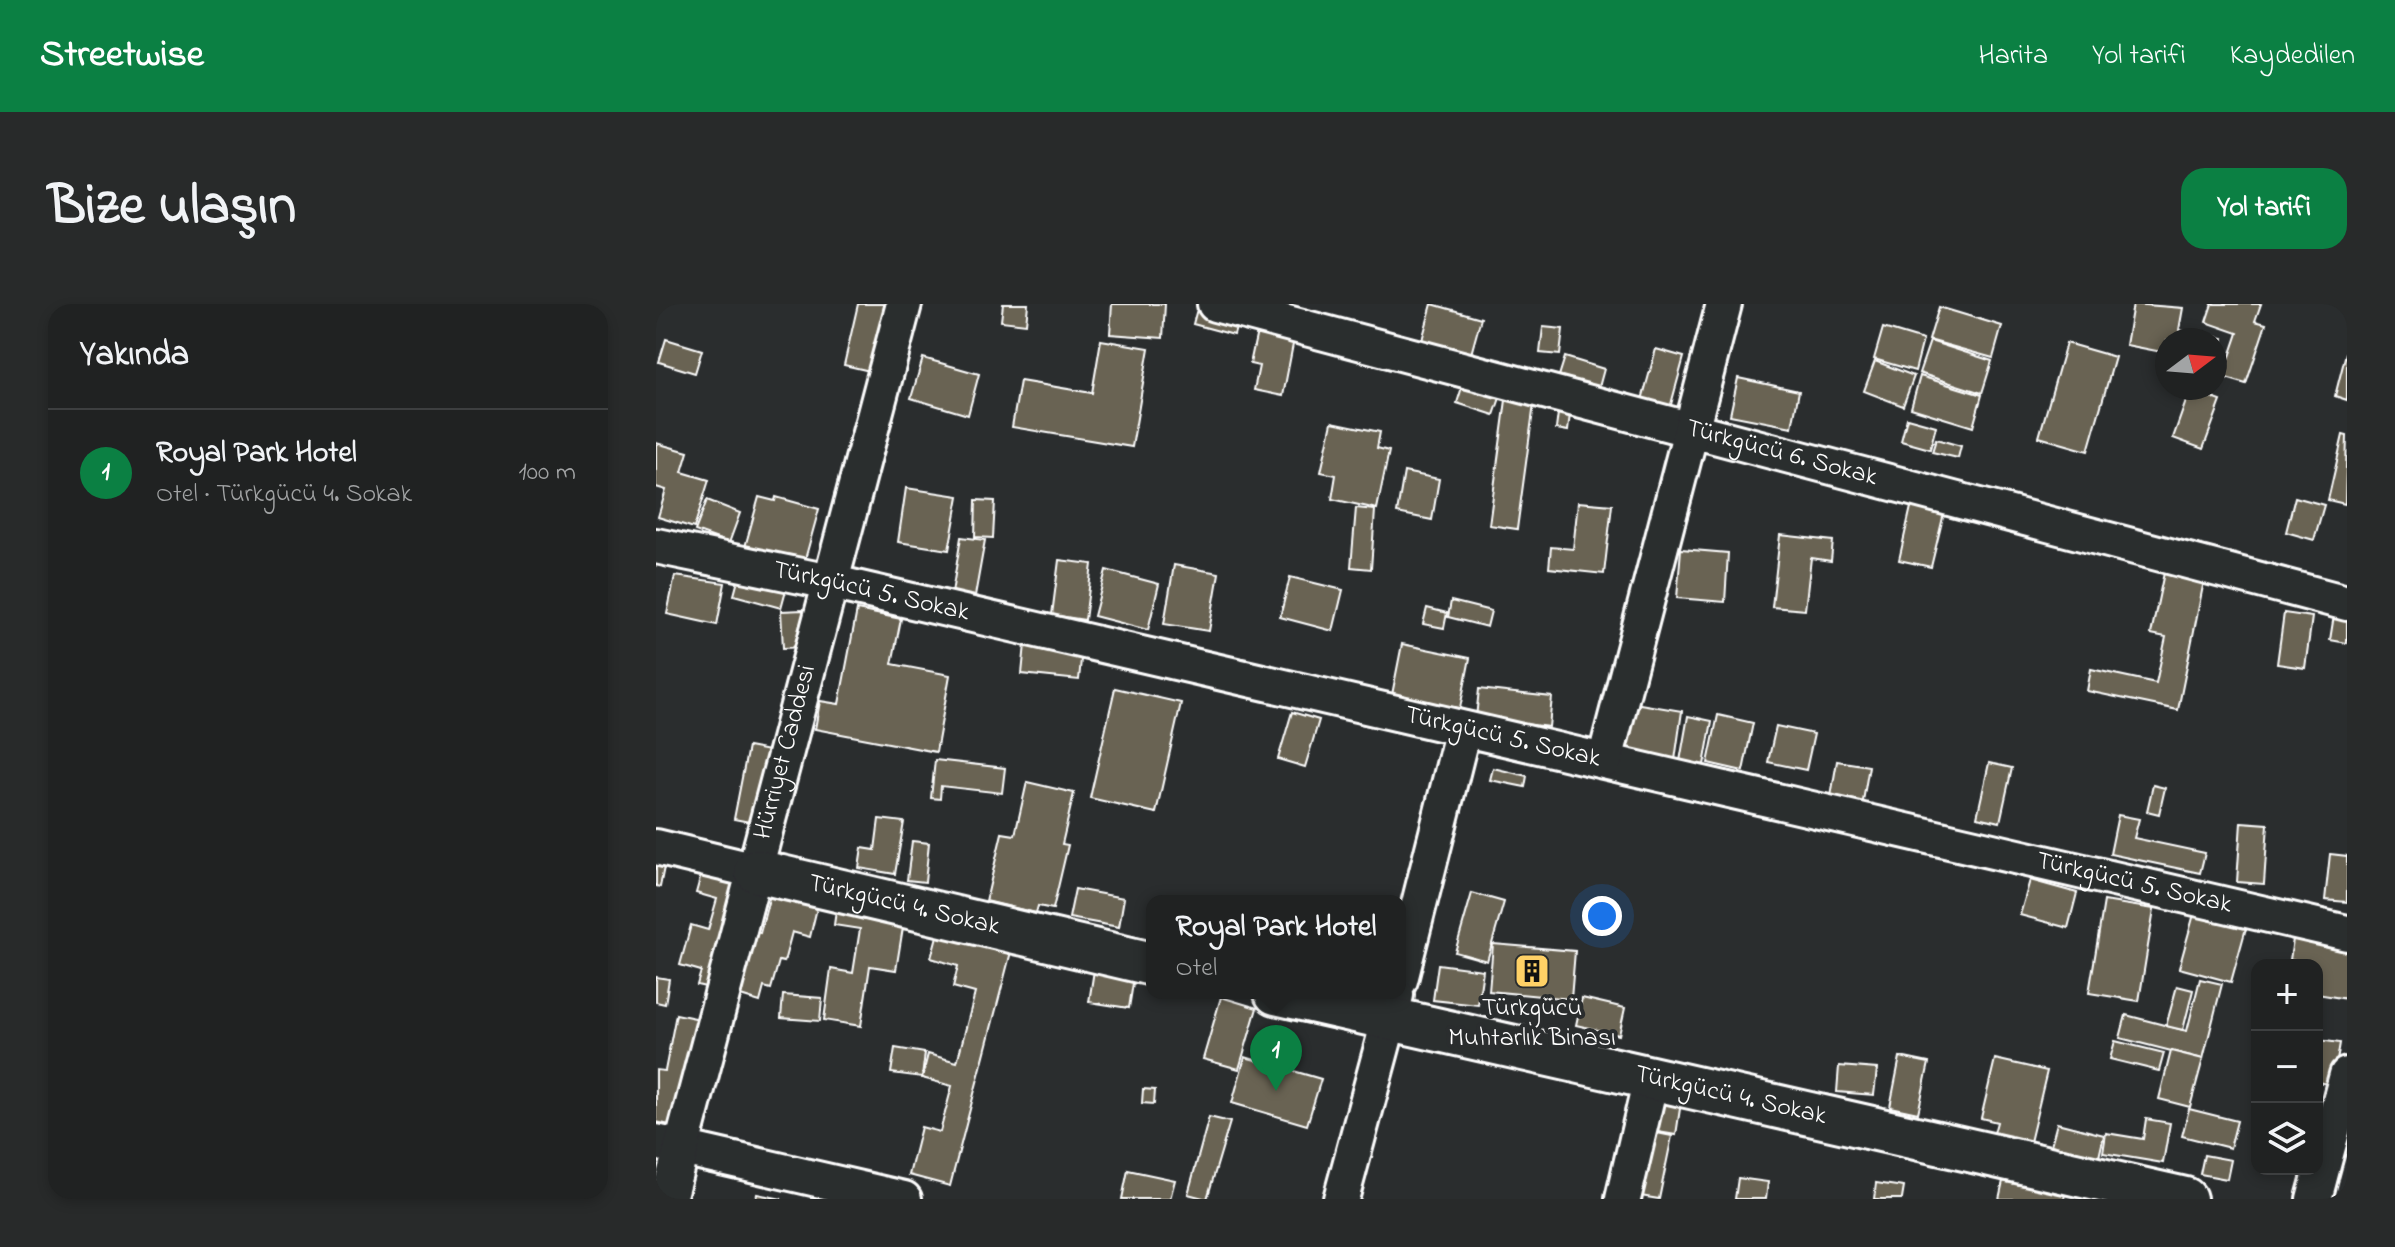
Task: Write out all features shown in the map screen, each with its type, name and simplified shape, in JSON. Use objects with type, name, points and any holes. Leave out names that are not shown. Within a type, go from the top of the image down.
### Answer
[{"type":"main road","name":"Türkgücü 4. Sokak","points":[[756,871],[1146,963]]},
{"type":"main road","name":"Türkgücü 4. Sokak","points":[[1330,999],[1393,1006],[1651,1079],[2185,1199]]},
{"type":"street","name":"Hürriyet Caddesi","points":[[668,1199],[670,1145],[756,871],[904,304]]},
{"type":"street","name":"Türkgücü 6. Sokak","points":[[1215,304],[2347,603]]},
{"type":"street","points":[[1605,760],[1724,304]]},
{"type":"street","name":"Türkgücü 5. Sokak","points":[[656,546],[830,582],[2347,933]]},
{"type":"street","points":[[1406,956],[1463,729]]},
{"type":"street","name":"Türkgücü 4. Sokak","points":[[656,847],[756,871]]},
{"type":"street","points":[[1341,1199],[1393,1006]]},
{"type":"street","points":[[2314,1199],[2347,1075]]},
{"type":"street","points":[[1623,1199],[1651,1079]]},
{"type":"street","points":[[670,1145],[904,1199]]},
{"type":"building","points":[[858,304],[885,304],[870,371],[844,365]]},
{"type":"building","points":[[1003,304],[1028,304],[1026,324],[1001,321]]},
{"type":"building","points":[[1112,304],[1165,304],[1163,338],[1110,334]]},
{"type":"building","points":[[1432,304],[1481,318],[1471,354],[1422,340]]},
{"type":"building","points":[[2133,304],[2183,308],[2179,328],[2155,328],[2155,351],[2126,345]]},
{"type":"building","points":[[2212,304],[2261,304],[2255,321],[2266,324],[2246,384],[2227,378],[2227,365],[2238,333],[2206,322]]},
{"type":"building","points":[[1939,307],[2002,326],[1993,358],[1929,340]]},
{"type":"building","points":[[1197,309],[1238,320],[1234,335],[1193,324]]},
{"type":"building","points":[[1258,327],[1295,334],[1283,396],[1254,390],[1259,366],[1250,364]]},
{"type":"building","points":[[1543,327],[1563,329],[1560,355],[1540,353]]},
{"type":"building","points":[[1883,328],[1923,340],[1915,371],[1874,359]]},
{"type":"building","points":[[666,339],[702,350],[695,373],[659,362]]},
{"type":"building","points":[[1101,340],[1149,348],[1132,447],[1012,427],[1020,381],[1092,393]]},
{"type":"building","points":[[1930,341],[1992,361],[1982,393],[1919,373]]},
{"type":"building","points":[[2066,343],[2115,357],[2088,451],[2039,437]]},
{"type":"building","points":[[1656,349],[1684,357],[1670,408],[1642,400]]},
{"type":"building","points":[[2347,349],[2347,400],[2335,396]]},
{"type":"building","points":[[1565,357],[1604,369],[1598,391],[1558,379]]},
{"type":"building","points":[[923,358],[979,374],[968,415],[911,398]]},
{"type":"building","points":[[1875,361],[1914,376],[1903,406],[1864,391]]},
{"type":"building","points":[[1920,376],[1982,395],[1973,427],[1911,408]]},
{"type":"building","points":[[1738,378],[1799,391],[1792,427],[1730,415]]},
{"type":"building","points":[[1463,384],[1501,395],[1494,415],[1457,403]]},
{"type":"building","points":[[1506,400],[1534,404],[1517,529],[1489,525]]},
{"type":"building","points":[[2186,400],[2221,401],[2203,449],[2173,438]]},
{"type":"building","points":[[1558,413],[1570,414],[1568,431],[1556,429]]},
{"type":"building","points":[[1907,418],[1936,426],[1930,449],[1901,441]]},
{"type":"building","points":[[1332,422],[1380,432],[1377,448],[1389,451],[1377,509],[1332,499],[1336,475],[1321,472]]},
{"type":"building","points":[[2343,435],[2347,436],[2345,504],[2328,500]]},
{"type":"building","points":[[1936,439],[1961,446],[1958,458],[1932,452]]},
{"type":"building","points":[[656,443],[688,452],[682,472],[709,480],[694,528],[658,517],[666,490],[656,487]]},
{"type":"building","points":[[1404,472],[1439,479],[1432,520],[1397,513]]},
{"type":"building","points":[[906,488],[959,496],[949,550],[898,542]]},
{"type":"building","points":[[759,497],[775,501],[776,497],[819,509],[804,563],[745,547]]},
{"type":"building","points":[[2295,497],[2324,505],[2314,540],[2286,532]]},
{"type":"building","points":[[1913,498],[1946,505],[1931,567],[1899,560]]},
{"type":"building","points":[[707,500],[740,513],[729,543],[695,531]]},
{"type":"building","points":[[976,500],[995,501],[993,538],[975,537]]},
{"type":"building","points":[[1578,502],[1612,505],[1604,574],[1549,568],[1551,547],[1573,549]]},
{"type":"building","points":[[1356,508],[1375,510],[1371,569],[1351,567]]},
{"type":"building","points":[[1780,535],[1833,541],[1831,561],[1811,558],[1805,610],[1772,607]]},
{"type":"building","points":[[961,537],[985,540],[975,596],[952,593]]},
{"type":"building","points":[[1681,549],[1728,553],[1725,602],[1677,598]]},
{"type":"building","points":[[1059,560],[1092,564],[1085,620],[1052,615]]},
{"type":"building","points":[[1174,565],[1219,573],[1209,631],[1164,624]]},
{"type":"building","points":[[2165,568],[2205,576],[2178,710],[2087,691],[2091,669],[2156,683],[2166,637],[2151,634]]},
{"type":"building","points":[[1106,570],[1159,584],[1148,630],[1094,616]]},
{"type":"building","points":[[740,573],[787,586],[781,608],[734,595]]},
{"type":"building","points":[[675,576],[725,583],[717,625],[667,614]]},
{"type":"building","points":[[1290,577],[1343,590],[1333,631],[1280,617]]},
{"type":"building","points":[[1451,601],[1491,611],[1487,627],[1448,617]]},
{"type":"building","points":[[1427,608],[1447,613],[1444,628],[1423,624]]},
{"type":"building","points":[[803,610],[804,647],[783,648],[781,611]]},
{"type":"building","points":[[857,610],[901,619],[892,664],[950,675],[936,752],[815,729],[820,701],[839,704]]},
{"type":"building","points":[[2284,613],[2312,617],[2305,668],[2277,664]]},
{"type":"building","points":[[2334,615],[2347,617],[2347,643],[2330,640]]},
{"type":"building","points":[[1025,644],[1082,649],[1079,680],[1022,674]]},
{"type":"building","points":[[1402,644],[1470,658],[1458,718],[1390,705]]},
{"type":"building","points":[[1115,688],[1181,703],[1156,813],[1090,798]]},
{"type":"building","points":[[1479,689],[1552,697],[1549,727],[1476,718]]},
{"type":"building","points":[[1628,702],[1682,711],[1675,760],[1620,751]]},
{"type":"building","points":[[1292,712],[1319,720],[1305,767],[1278,759]]},
{"type":"building","points":[[1718,715],[1753,723],[1743,771],[1708,763]]},
{"type":"building","points":[[1688,716],[1712,721],[1704,765],[1680,761]]},
{"type":"building","points":[[1776,726],[1814,734],[1806,770],[1768,762]]},
{"type":"building","points":[[748,747],[774,752],[760,824],[734,819]]},
{"type":"building","points":[[935,760],[1005,768],[1002,793],[941,786],[940,799],[931,798]]},
{"type":"building","points":[[1837,761],[1869,766],[1862,807],[1830,802]]},
{"type":"building","points":[[1989,763],[2012,768],[2000,822],[1977,817]]},
{"type":"building","points":[[1493,768],[1527,776],[1525,787],[1490,780]]},
{"type":"building","points":[[1027,782],[1074,793],[1062,844],[1068,845],[1053,909],[1038,906],[1036,913],[986,901],[1002,833],[1015,835]]},
{"type":"building","points":[[2153,785],[2165,788],[2159,814],[2147,811]]},
{"type":"building","points":[[2118,815],[2139,819],[2134,838],[2205,853],[2200,873],[2110,854]]},
{"type":"building","points":[[879,819],[904,822],[895,874],[859,868],[862,848],[875,850]]},
{"type":"building","points":[[2241,822],[2268,824],[2264,884],[2237,882]]},
{"type":"building","points":[[912,841],[929,843],[925,882],[907,880]]},
{"type":"building","points":[[2330,854],[2347,856],[2347,902],[2325,900]]},
{"type":"building","points":[[656,860],[665,862],[660,887],[656,886]]},
{"type":"building","points":[[703,868],[746,881],[714,989],[697,985],[701,971],[680,965],[691,925],[708,930],[717,899],[696,893]]},
{"type":"building","points":[[2030,880],[2077,893],[2068,928],[2020,915]]},
{"type":"building","points":[[1075,889],[1124,898],[1119,927],[1069,918]]},
{"type":"building","points":[[771,891],[818,904],[810,937],[792,932],[784,962],[779,961],[771,989],[764,987],[760,1002],[734,994],[756,932],[760,933]]},
{"type":"building","points":[[1472,893],[1504,902],[1487,961],[1455,952]]},
{"type":"building","points":[[2104,901],[2154,909],[2139,1001],[2089,993]]},
{"type":"building","points":[[837,904],[905,915],[896,970],[870,966],[861,1026],[824,1020],[831,969],[853,973],[860,929],[834,925]]},
{"type":"building","points":[[2194,914],[2246,928],[2231,982],[2179,968]]},
{"type":"building","points":[[940,925],[1013,944],[950,1186],[909,1175],[921,1127],[940,1132],[952,1086],[922,1078],[928,1054],[957,1062],[975,993],[953,987],[958,966],[931,958]]},
{"type":"building","points":[[2293,939],[2347,948],[2347,999],[2323,995],[2323,959],[2290,959]]},
{"type":"building","name":"Türkgücü Muhtarlık Binası","points":[[1493,944],[1575,951],[1571,999],[1489,991]]},
{"type":"building","points":[[1095,964],[1135,971],[1129,1008],[1089,1002]]},
{"type":"building","points":[[1438,964],[1483,970],[1478,1005],[1433,1000]]},
{"type":"building","points":[[656,977],[669,979],[665,1004],[656,1002]]},
{"type":"building","points":[[2200,979],[2222,984],[2203,1059],[2120,1038],[2126,1015],[2187,1031]]},
{"type":"building","points":[[2177,986],[2193,990],[2183,1030],[2166,1026]]},
{"type":"building","points":[[783,995],[822,998],[820,1021],[781,1018]]},
{"type":"building","points":[[1582,998],[1625,1008],[1619,1035],[1576,1025]]},
{"type":"building","points":[[1220,999],[1257,1008],[1239,1069],[1203,1059]]},
{"type":"building","points":[[676,1014],[700,1019],[679,1127],[656,1122],[656,1070],[665,1071]]},
{"type":"building","points":[[2115,1041],[2164,1053],[2159,1071],[2110,1059]]},
{"type":"building","points":[[2323,1041],[2340,1043],[2333,1085],[2323,1083]]},
{"type":"building","points":[[895,1048],[925,1053],[922,1077],[891,1073]]},
{"type":"building","points":[[2171,1051],[2203,1059],[2190,1107],[2159,1099]]},
{"type":"building","points":[[1245,1057],[1321,1079],[1307,1125],[1232,1103]]},
{"type":"building","points":[[1900,1057],[1929,1063],[1918,1113],[1890,1107]]},
{"type":"building","points":[[1995,1059],[2047,1071],[2030,1142],[1994,1133],[1997,1122],[1981,1118]]},
{"type":"building","points":[[1839,1066],[1877,1069],[1874,1095],[1837,1092]]},
{"type":"building","points":[[1143,1089],[1155,1090],[1154,1104],[1142,1103]]},
{"type":"building","points":[[1658,1098],[1681,1102],[1676,1135],[1652,1131]]},
{"type":"building","points":[[2189,1109],[2237,1121],[2230,1148],[2182,1136]]},
{"type":"building","points":[[1209,1117],[1230,1122],[1207,1199],[1188,1194]]},
{"type":"building","points":[[2146,1119],[2170,1123],[2163,1163],[2103,1153],[2106,1133],[2143,1139]]},
{"type":"building","points":[[2057,1123],[2104,1135],[2099,1157],[2051,1145]]},
{"type":"building","points":[[1647,1131],[1672,1136],[1659,1199],[1634,1195]]},
{"type":"building","points":[[2204,1155],[2231,1160],[2227,1179],[2200,1174]]},
{"type":"building","points":[[1128,1170],[1175,1180],[1170,1199],[1122,1199]]},
{"type":"building","points":[[1738,1178],[1768,1182],[1766,1199],[1735,1199]]},
{"type":"building","points":[[2003,1181],[2065,1194],[2064,1199],[1999,1199]]},
{"type":"building","points":[[1876,1183],[1904,1187],[1902,1199],[1874,1199]]},
{"type":"building","points":[[757,1194],[782,1199],[756,1199]]},
{"type":"place","name":"Türkgücü Muhtarlık Binası","points":[[1532,971]]},
{"type":"place","name":"Royal Park Hotel","points":[[1276,1091]]}]
